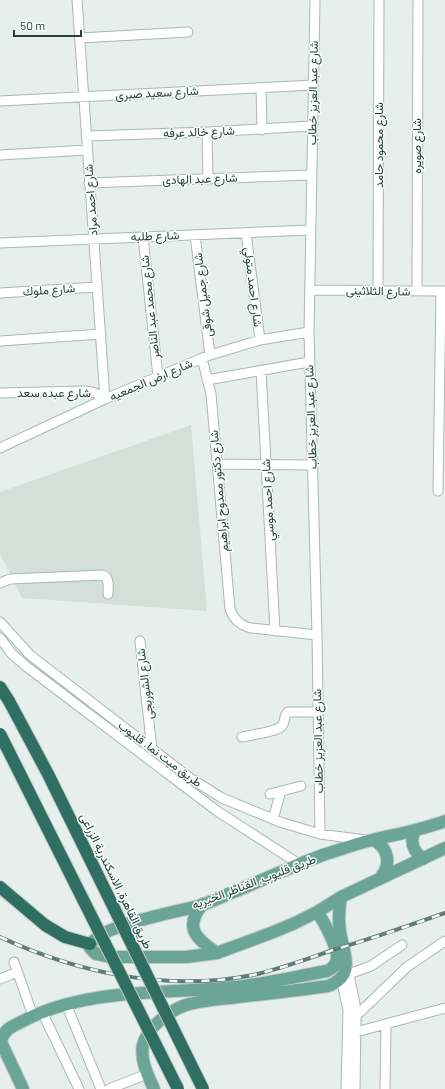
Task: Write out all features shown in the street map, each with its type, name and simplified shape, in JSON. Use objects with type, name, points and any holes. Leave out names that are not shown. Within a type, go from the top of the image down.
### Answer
[{"type":"highway","name":"طريق القاهرة, الاسكندرية الزراعى","points":[[0,687],[48,774],[203,1089]]},
{"type":"highway","points":[[0,734],[178,1089]]},
{"type":"highway","points":[[0,887],[45,925],[66,937],[90,944]]},
{"type":"main road","name":"طريق قليوب, القناطر الخيريه","points":[[90,944],[99,936],[111,930],[203,904],[299,864],[372,840],[414,832],[445,821]]},
{"type":"main road","points":[[414,832],[412,847],[416,854],[423,859]]},
{"type":"main road","points":[[372,840],[384,848],[388,860],[385,872],[381,877]]},
{"type":"main road","points":[[90,944],[90,948],[96,954],[110,957],[186,957],[217,953],[270,934],[316,912],[341,897],[381,877],[445,848]]},
{"type":"main road","points":[[341,897],[338,920],[346,972]]},
{"type":"main road","points":[[203,904],[196,912],[193,922],[194,932],[199,941],[217,953]]},
{"type":"main road","points":[[22,1089],[1,1042],[2,1036],[10,1028],[37,1014],[66,1004],[119,995],[243,986],[327,971],[332,968],[337,959],[327,928],[316,912]]},
{"type":"main road","points":[[332,968],[346,972]]},
{"type":"main road","points":[[154,1089],[147,1074],[143,1058],[143,1045],[152,1029],[173,1011],[184,1006],[210,1001],[328,986],[335,984],[346,972]]},
{"type":"street","name":"شارع احمد مراد","points":[[77,0],[105,400]]},
{"type":"street","name":"شارع عبد العزيز خطاب","points":[[315,0],[309,362],[317,635],[320,834]]},
{"type":"street","name":"شارع محمود حامد","points":[[378,291],[379,0]]},
{"type":"street","name":"شارع صويره","points":[[417,291],[418,0]]},
{"type":"street","points":[[80,38],[188,32]]},
{"type":"street","name":"شارع سعيد صبرى","points":[[0,101],[313,85]]},
{"type":"street","points":[[261,88],[262,130]]},
{"type":"street","name":"شارع خالد عرفه","points":[[86,136],[262,130],[312,126]]},
{"type":"street","points":[[207,132],[208,179]]},
{"type":"street","points":[[0,154],[87,150]]},
{"type":"street","name":"شارع عبد الهادى","points":[[89,183],[311,175]]},
{"type":"street","name":"شارع طلبه","points":[[0,243],[310,230]]},
{"type":"street","name":"شارع احمد متولي","points":[[246,233],[260,340]]},
{"type":"street","name":"شارع جميل شوقى","points":[[195,235],[206,357]]},
{"type":"street","name":"شارع محمد عبد الناصر","points":[[143,237],[158,376]]},
{"type":"street","name":"شارع ملوك","points":[[0,293],[97,287]]},
{"type":"street","name":"شارع الثلاثينى","points":[[310,290],[443,291]]},
{"type":"street","points":[[438,491],[443,291]]},
{"type":"street","name":"شارع ارض الجمعيه","points":[[0,448],[158,376],[206,357],[260,340],[309,332]]},
{"type":"street","points":[[0,341],[101,334]]},
{"type":"street","name":"شارع دكتور ممدوح ابراهيم","points":[[206,357],[207,380],[211,394],[230,609],[233,616],[244,626],[275,630]]},
{"type":"street","points":[[207,380],[309,362]]},
{"type":"street","name":"شارع احمد موسي","points":[[261,370],[275,630]]},
{"type":"street","name":"شارع عبده سعد","points":[[0,393],[84,390],[100,394],[105,400]]},
{"type":"street","points":[[217,464],[312,465]]},
{"type":"street","points":[[0,583],[10,579],[103,575],[108,580],[108,594]]},
{"type":"street","name":"طريق ميت نما, قليوب","points":[[0,622],[30,655],[152,750],[190,778],[222,798],[273,820],[320,834],[372,840]]},
{"type":"street","points":[[275,630],[317,635]]},
{"type":"street","name":"طريق ميت نما, قليوب","points":[[0,638],[12,654],[27,668],[217,811],[299,864]]},
{"type":"street","name":"شارع الشوربجى","points":[[140,641],[152,750]]},
{"type":"street","points":[[242,737],[278,728],[284,723],[285,715],[288,712],[318,712]]},
{"type":"street","points":[[270,794],[301,786]]},
{"type":"street","points":[[273,820],[281,791]]},
{"type":"street","points":[[346,1089],[352,1016],[407,967],[445,941]]},
{"type":"street","points":[[356,1089],[356,1032],[347,1001],[346,972],[371,966],[402,946]]},
{"type":"street","points":[[14,962],[17,972],[37,1014],[79,1089]]},
{"type":"street","points":[[0,979],[17,972]]},
{"type":"street","points":[[66,1004],[101,1089]]},
{"type":"street","points":[[356,1032],[445,1008]]},
{"type":"street","points":[[385,1089],[386,1024]]},
{"type":"street","points":[[109,1089],[147,1074]]},
{"type":"shaded area","points":[[191,425],[207,611],[22,598],[0,554],[0,492]]},
{"type":"railway","points":[[0,937],[60,961],[124,976],[156,980],[221,980],[273,970],[445,913]]}]
